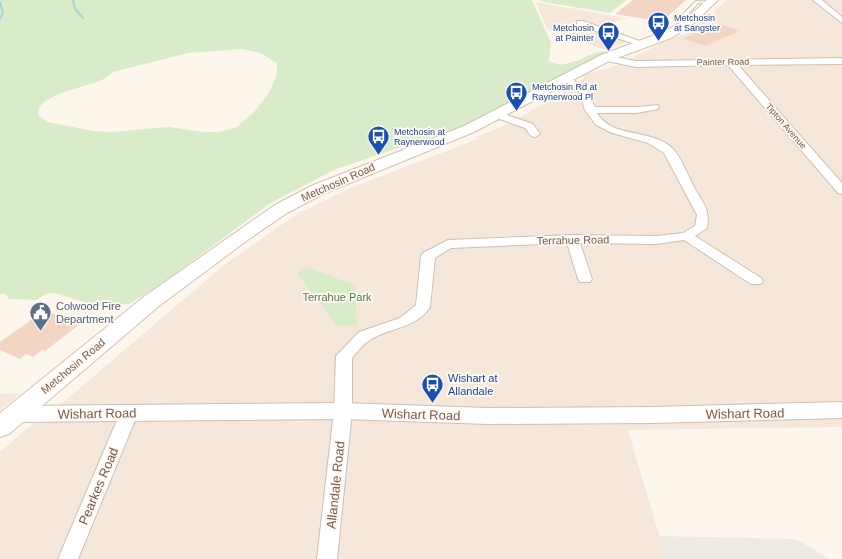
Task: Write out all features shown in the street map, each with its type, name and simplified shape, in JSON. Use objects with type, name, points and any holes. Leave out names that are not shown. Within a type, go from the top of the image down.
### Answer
[{"type":"main road","name":"Metchosin Road","points":[[5,419],[152,301],[242,235],[281,209],[317,190],[449,138],[498,115],[605,58],[667,35],[695,18],[712,2]]},
{"type":"street","points":[[817,0],[842,20]]},
{"type":"street","points":[[580,23],[644,44]]},
{"type":"street","name":"Painter Road","points":[[605,58],[636,64],[842,61]]},
{"type":"street","name":"Tipton Avenue","points":[[730,62],[842,190]]},
{"type":"street","name":"Terrahue Road","points":[[343,411],[344,356],[364,336],[405,321],[423,307],[428,256],[448,244],[572,239],[657,240],[686,236],[701,228],[703,215],[668,151],[660,144],[649,139],[610,129],[600,123],[590,110],[582,90],[566,78]]},
{"type":"street","points":[[590,110],[637,110],[654,107]]},
{"type":"street","points":[[498,115],[529,126],[535,134]]},
{"type":"street","points":[[686,236],[756,281]]},
{"type":"street","points":[[572,239],[585,279]]},
{"type":"street","name":"Wishart Road","points":[[5,419],[129,413],[343,411],[496,416],[651,415],[842,410]]},
{"type":"street","name":"Allandale Road","points":[[327,559],[343,411]]},
{"type":"street","name":"Pearkes Road","points":[[68,559],[129,413]]},
{"type":"shaded area","points":[[727,0],[842,0],[842,427],[628,430],[666,559],[0,559],[0,452],[26,429],[66,400],[224,265],[297,214],[353,187],[478,139],[476,137],[509,124],[582,80],[586,74],[613,67],[674,37],[697,30],[698,29],[696,28],[706,18],[708,19],[715,12],[714,11]]},
{"type":"shaded area","points":[[536,2],[626,18],[611,23],[603,28],[626,42],[605,50],[547,29]]},
{"type":"shaded area","points":[[21,393],[0,410],[0,394]]},
{"type":"shaded area","points":[[659,536],[796,539],[829,559],[666,559]]},
{"type":"green space","points":[[0,0],[532,0],[551,43],[549,61],[557,64],[566,64],[602,51],[609,52],[576,67],[486,118],[334,170],[272,202],[161,284],[129,304],[97,306],[55,293],[46,294],[36,300],[9,299],[6,294],[0,294]],"holes":[[[242,49],[260,53],[277,63],[276,77],[270,91],[255,111],[237,127],[219,132],[205,132],[168,127],[112,132],[93,131],[48,122],[38,115],[39,107],[47,100],[67,91],[99,81],[113,72],[188,53]]]},
{"type":"green space","points":[[540,0],[627,0],[610,13],[544,2]]},
{"type":"green space","name":"Terrahue Park","points":[[306,267],[355,285],[357,325],[337,326],[297,274]]},
{"type":"building","points":[[633,0],[686,0],[668,16],[658,21],[615,14]]},
{"type":"building","points":[[720,24],[739,31],[706,46],[683,39],[693,33]]},
{"type":"building","name":"Colwood Fire Department","points":[[45,310],[80,324],[45,351],[42,350],[33,357],[26,354],[20,359],[0,350],[0,342]]},
{"type":"waterway","points":[[73,0],[75,9],[83,18]]},
{"type":"waterway","points":[[0,2],[3,13],[0,19]]},
{"type":"place","name":"Metchosin at Sangster","points":[[658,42]]},
{"type":"place","name":"Metchosin at Painter","points":[[609,52]]},
{"type":"place","name":"Metchosin Rd at Raynerwood Pl","points":[[517,112]]},
{"type":"place","name":"Metchosin at Raynerwood","points":[[379,156]]},
{"type":"place","name":"Colwood Fire Department","points":[[41,332]]},
{"type":"place","name":"Wishart at Allandale","points":[[432,404]]}]
